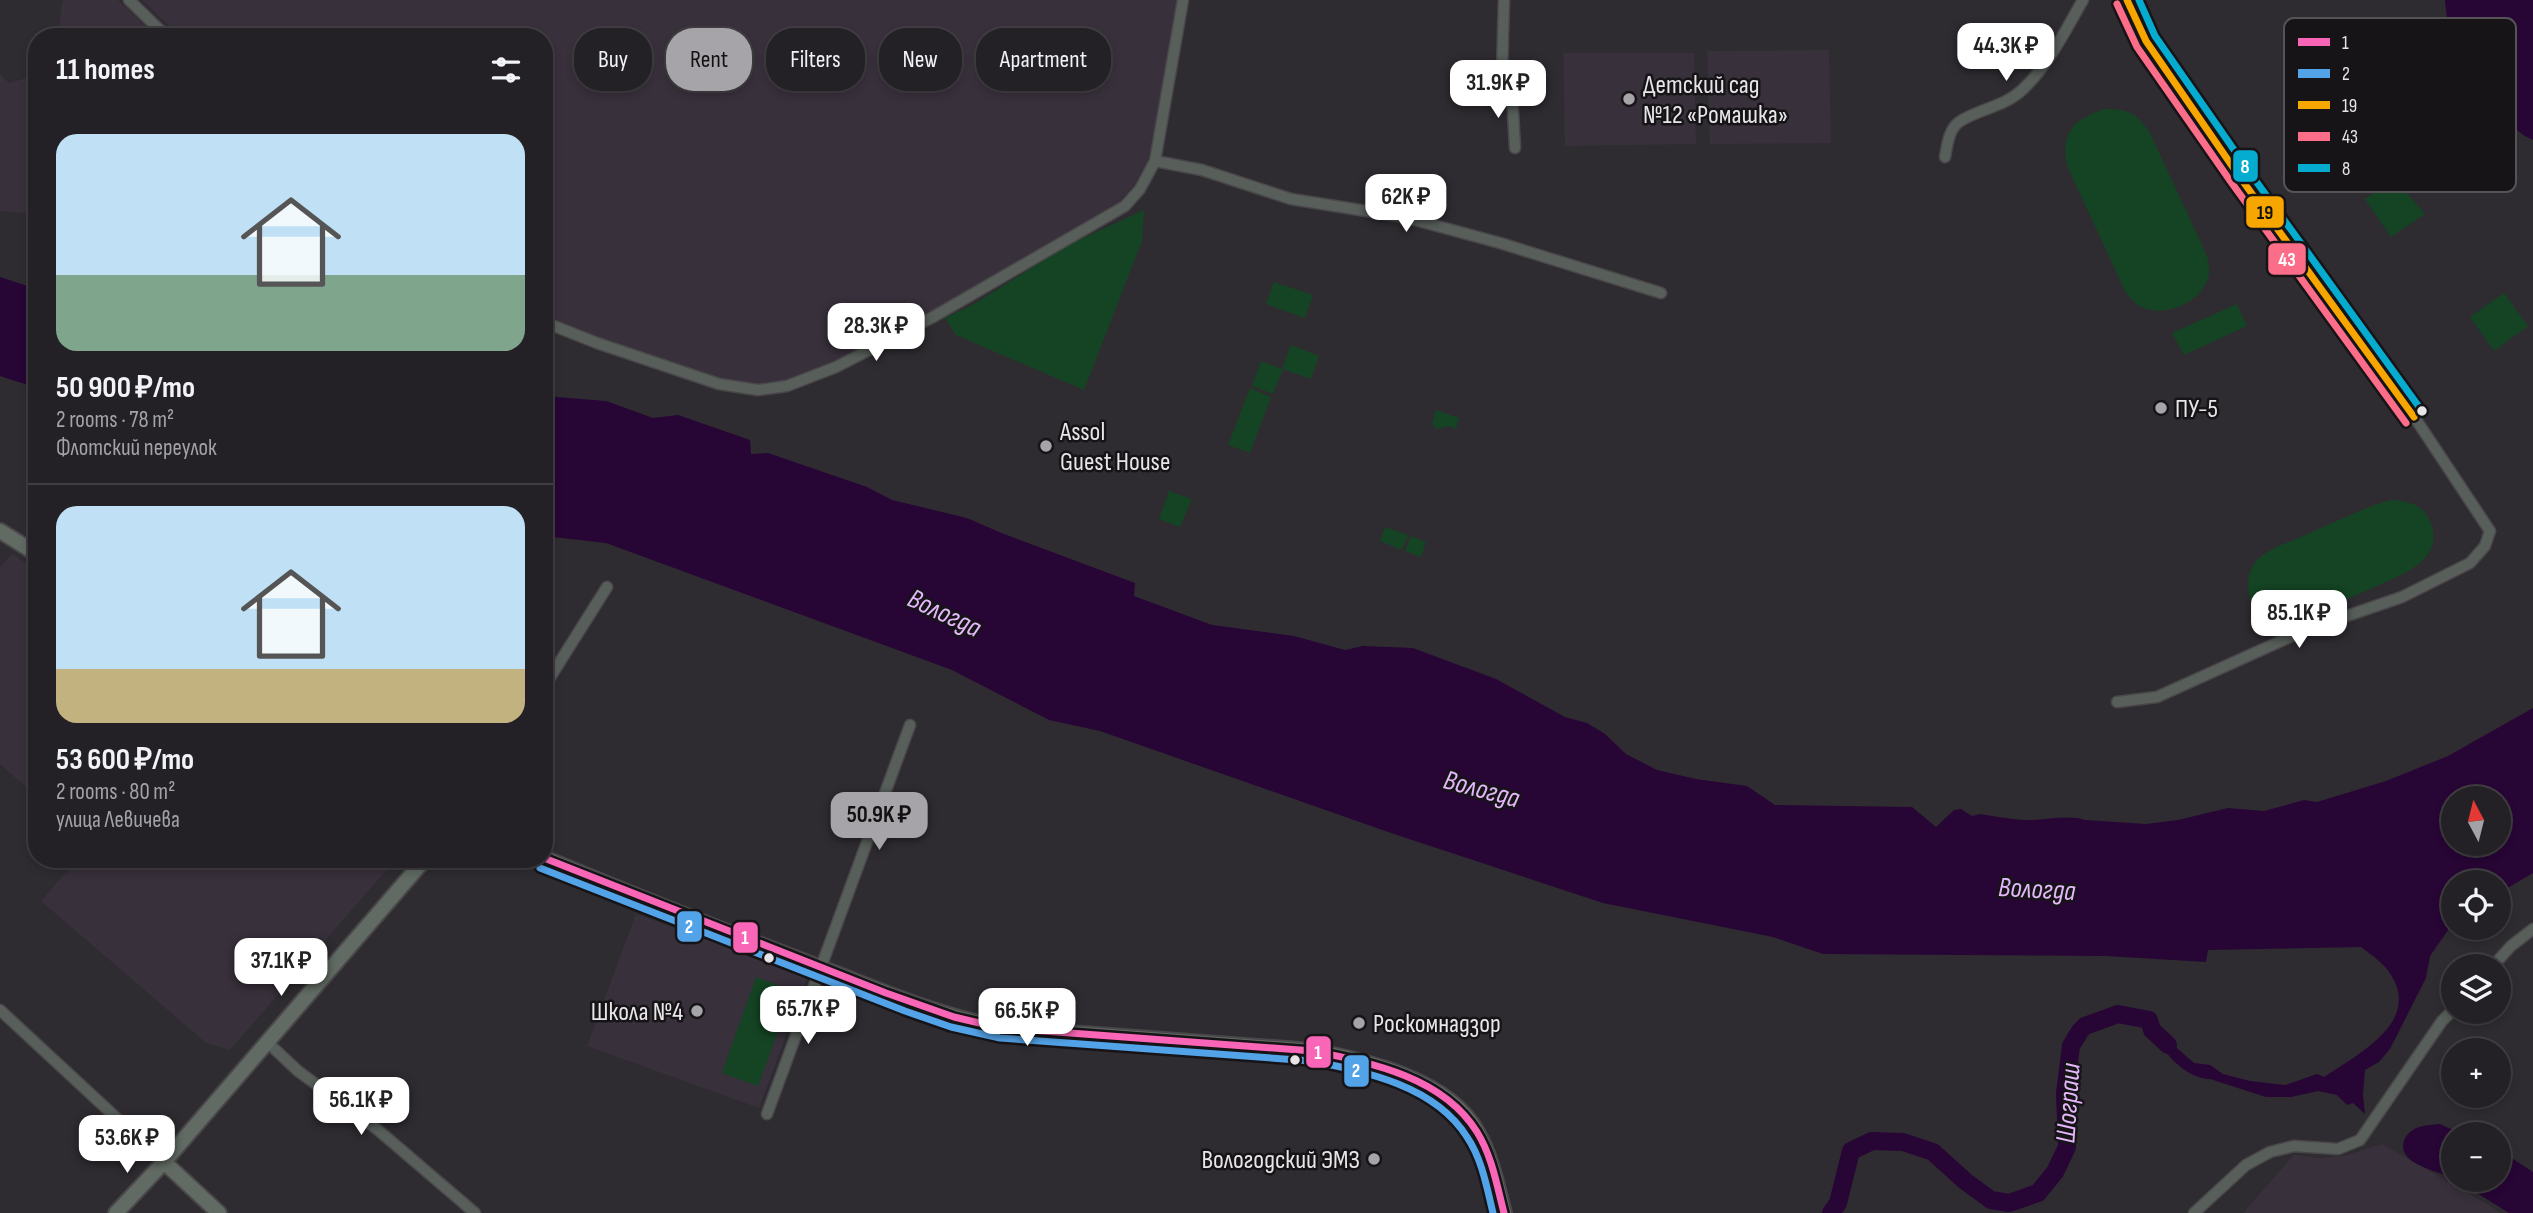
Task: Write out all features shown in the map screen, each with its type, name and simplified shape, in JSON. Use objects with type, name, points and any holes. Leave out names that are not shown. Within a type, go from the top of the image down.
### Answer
[{"type":"street","points":[[129,0],[158,28]]},
{"type":"street","points":[[553,326],[597,344],[719,384],[758,390],[787,386],[836,367],[933,317],[1125,206],[1140,189],[1155,161],[1183,0]]},
{"type":"street","points":[[1504,0],[1502,72],[1512,94],[1515,149]]},
{"type":"street","points":[[1945,156],[1950,136],[1957,123],[1998,106],[2021,91],[2046,62],[2083,0]]},
{"type":"street","points":[[2117,702],[2157,697],[2304,631],[2402,597],[2470,563],[2486,546],[2490,531],[2414,417],[2239,176],[2146,41],[2127,0]]},
{"type":"street","points":[[1155,161],[1202,170],[1291,199],[1404,217],[1500,243],[1661,293]]},
{"type":"street","points":[[0,531],[28,548]]},
{"type":"street","points":[[553,673],[607,587]]},
{"type":"street","points":[[767,1114],[910,725]]},
{"type":"street","points":[[553,862],[932,1012],[1001,1028],[1306,1051],[1357,1060],[1406,1078],[1450,1101],[1466,1116],[1484,1146],[1504,1213]]},
{"type":"street","points":[[116,1213],[164,1162],[417,868]]},
{"type":"street","points":[[2504,954],[2533,929]]},
{"type":"street","points":[[0,1010],[219,1213]]},
{"type":"street","points":[[2194,1213],[2246,1165],[2270,1152],[2294,1146],[2338,1149],[2360,1140],[2441,1022]]},
{"type":"street","points":[[266,1041],[298,1071],[377,1130],[475,1213]]},
{"type":"shaded area","points":[[118,0],[147,28],[59,28],[62,2]]},
{"type":"shaded area","points":[[142,0],[1180,0],[1148,161],[1121,200],[931,312],[834,362],[784,381],[757,385],[720,378],[598,338],[553,319],[553,28],[172,28]]},
{"type":"shaded area","points":[[1829,50],[1831,143],[1710,144],[1707,51]]},
{"type":"shaded area","name":"Детский сад №12 «Ромашка»","points":[[1563,53],[1694,53],[1696,144],[1565,146]]},
{"type":"shaded area","points":[[0,74],[9,83],[28,78],[28,213],[0,211]]},
{"type":"shaded area","points":[[12,554],[28,564],[28,789],[0,764],[0,567]]},
{"type":"shaded area","points":[[70,868],[388,868],[230,1050],[206,1043],[41,901]]},
{"type":"shaded area","name":"Школа №4","points":[[636,914],[808,976],[759,1108],[587,1046]]},
{"type":"shaded area","points":[[2382,1144],[2441,1178],[2441,1192],[2466,1192],[2500,1213],[2243,1213],[2294,1155],[2319,1158],[2344,1156]]},
{"type":"green space","points":[[2105,109],[2131,113],[2149,131],[2207,256],[2209,273],[2206,283],[2194,298],[2176,308],[2156,311],[2147,309],[2136,304],[2126,293],[2068,168],[2065,146],[2071,130],[2084,118]]},
{"type":"green space","points":[[2376,192],[2406,192],[2425,214],[2391,237],[2365,199]]},
{"type":"green space","points":[[1144,210],[1142,241],[1084,390],[956,335],[945,318],[974,304],[1070,244]]},
{"type":"green space","points":[[1274,282],[1313,295],[1305,318],[1266,304]]},
{"type":"green space","points":[[2504,293],[2528,326],[2494,351],[2470,317]]},
{"type":"green space","points":[[2237,304],[2247,326],[2184,355],[2172,333]]},
{"type":"green space","points":[[1291,345],[1319,356],[1311,379],[1283,369],[1273,394],[1252,386],[1261,361],[1282,369]]},
{"type":"green space","points":[[1250,388],[1271,397],[1250,453],[1228,445]]},
{"type":"green space","points":[[1436,410],[1459,418],[1456,429],[1450,426],[1437,429],[1432,424]]},
{"type":"green space","points":[[1169,491],[1192,499],[1180,527],[1159,519]]},
{"type":"green space","points":[[2391,500],[2414,504],[2430,521],[2432,546],[2420,563],[2388,581],[2301,618],[2272,620],[2256,610],[2248,584],[2249,575],[2258,559],[2279,546]]},
{"type":"green space","points":[[1385,527],[1408,535],[1402,550],[1380,541]]},
{"type":"green space","points":[[1411,536],[1426,542],[1421,557],[1405,551]]},
{"type":"green space","points":[[756,977],[793,991],[758,1086],[722,1073]]},
{"type":"water","points":[[2445,0],[2533,0],[2533,140],[2516,129],[2516,18],[2447,17]]},
{"type":"water","points":[[0,277],[28,286],[28,385],[0,376]]},
{"type":"water","name":"Вологда","points":[[553,397],[606,401],[653,418],[678,415],[750,440],[751,454],[768,453],[867,487],[892,500],[967,518],[1135,583],[1134,596],[1212,625],[1294,636],[1345,650],[1363,646],[1413,648],[1496,679],[1565,717],[1587,723],[1605,734],[1626,754],[1657,770],[1747,786],[1775,805],[1912,807],[1936,827],[1954,810],[1961,809],[1972,816],[1980,814],[2024,820],[2079,818],[2146,824],[2178,820],[2228,808],[2264,811],[2304,800],[2317,802],[2386,781],[2448,756],[2533,708],[2533,873],[2511,886],[2511,870],[2441,870],[2441,940],[2430,956],[2426,978],[2390,1049],[2379,1062],[2365,1070],[2365,1114],[2353,1103],[2347,1105],[2337,1095],[2318,1091],[2291,1097],[2266,1097],[2201,1078],[2175,1062],[2152,1030],[2194,1063],[2210,1065],[2223,1074],[2250,1081],[2285,1085],[2317,1074],[2324,1077],[2355,1057],[2384,1033],[2394,1019],[2399,1003],[2397,986],[2386,968],[2361,947],[2208,950],[2206,962],[2106,956],[1823,954],[1773,937],[1603,903],[1391,833],[1100,731],[1049,720],[952,670],[606,543],[553,537]]},
{"type":"water","points":[[2441,1124],[2441,1174],[2417,1164],[2405,1154],[2403,1146],[2406,1137],[2422,1126]]},
{"type":"water","points":[[2511,1158],[2533,1172],[2533,1213],[2509,1213],[2475,1192],[2511,1192]]},
{"type":"waterway","name":"Шограш","points":[[1831,1213],[1838,1203],[1851,1151],[1872,1141],[1903,1142],[1933,1152],[1991,1200],[2009,1203],[2038,1193],[2055,1172],[2067,1147],[2065,1093],[2071,1046],[2080,1031],[2085,1026],[2118,1014],[2149,1020],[2152,1030],[2168,1045]]},
{"type":"transit line","name":"19","points":[[2127,0],[2146,41],[2239,176],[2414,417]]},
{"type":"transit line","name":"8","points":[[2139,0],[2155,36],[2422,411]]},
{"type":"transit line","name":"43","points":[[2117,4],[2137,47],[2231,182],[2406,423]]},
{"type":"transit line","name":"1","points":[[553,862],[886,993],[954,1017],[1001,1028],[1313,1051],[1382,1067],[1404,1075],[1445,1098],[1463,1113],[1477,1132],[1490,1161],[1504,1213]]},
{"type":"transit line","name":"2","points":[[540,868],[951,1027],[1000,1038],[1312,1061],[1377,1076],[1418,1093],[1437,1105],[1453,1120],[1467,1137],[1480,1164],[1493,1213]]},
{"type":"place","name":"Детский сад №12 «Ромашка»","points":[[1629,99]]},
{"type":"place","name":"ПУ-5","points":[[2161,408]]},
{"type":"place","name":"Assol Guest House","points":[[1046,446]]},
{"type":"place","name":"Школа №4","points":[[697,1011]]},
{"type":"place","name":"Роскомнадзор","points":[[1359,1023]]},
{"type":"place","name":"Вологодский ЭМЗ","points":[[1374,1159]]}]
